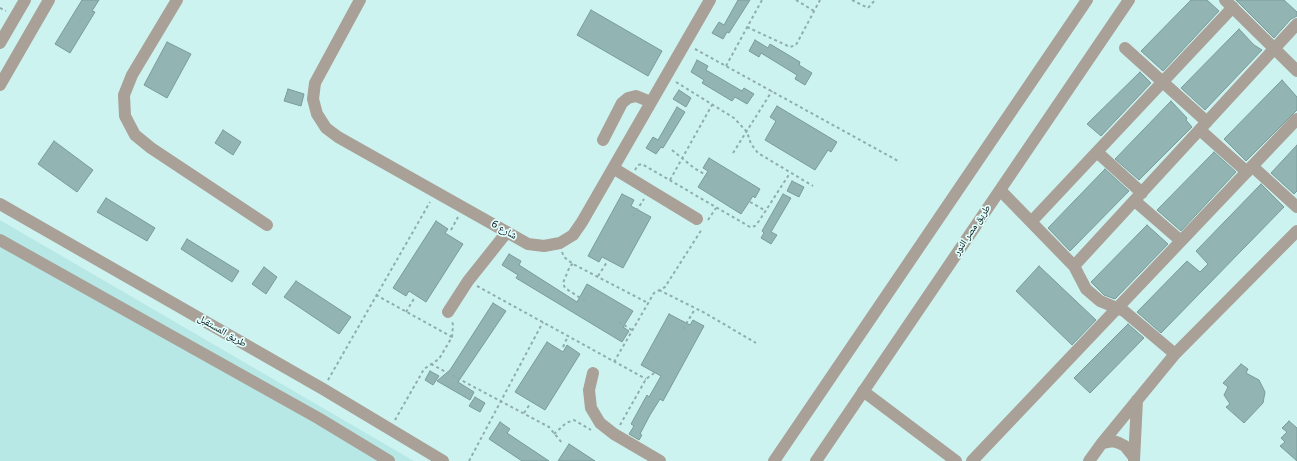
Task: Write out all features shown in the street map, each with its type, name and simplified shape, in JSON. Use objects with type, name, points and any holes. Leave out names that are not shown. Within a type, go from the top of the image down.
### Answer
[{"type":"street","points":[[0,44],[25,0]]},
{"type":"street","points":[[0,85],[49,0]]},
{"type":"street","points":[[177,0],[132,75],[124,95],[125,116],[135,135],[151,148],[267,225]]},
{"type":"street","name":"شارع 6","points":[[360,0],[315,83],[313,99],[317,114],[326,128],[338,137],[528,244],[544,246],[560,243],[573,235],[582,222],[710,0]]},
{"type":"street","points":[[774,461],[1087,0]]},
{"type":"street","name":"طريق مصر النور","points":[[816,461],[1129,0]]},
{"type":"street","points":[[1031,222],[1162,82],[1229,4],[1297,71]]},
{"type":"street","points":[[1074,266],[1297,24]]},
{"type":"street","points":[[1125,48],[1162,82],[1203,126],[1250,169],[1297,208]]},
{"type":"street","points":[[603,140],[622,103],[628,98],[636,96],[651,102]]},
{"type":"street","points":[[972,461],[1297,119]]},
{"type":"street","points":[[1097,152],[1181,241]]},
{"type":"street","points":[[613,168],[697,219]]},
{"type":"street","points":[[1000,190],[1074,266],[1086,288],[1100,301],[1124,311],[1175,354]]},
{"type":"street","name":"طريق المستقبل","points":[[0,204],[323,389],[443,461]]},
{"type":"street","points":[[1090,461],[1102,443],[1175,354],[1297,231]]},
{"type":"street","points":[[448,312],[468,281],[507,232]]},
{"type":"street","points":[[0,240],[318,418],[389,461]]},
{"type":"street","points":[[593,372],[589,390],[591,408],[600,423],[614,434],[660,461]]},
{"type":"street","points":[[863,392],[956,461]]},
{"type":"street","points":[[1133,458],[1137,400]]},
{"type":"street","points":[[1102,443],[1113,441],[1119,443],[1129,450],[1133,458]]},
{"type":"path","points":[[726,66],[762,0]]},
{"type":"path","points":[[796,0],[814,11]]},
{"type":"path","points":[[747,27],[790,47],[796,45],[820,0]]},
{"type":"path","points":[[852,0],[868,8],[875,0]]},
{"type":"path","points":[[685,43],[900,162]]},
{"type":"path","points":[[666,76],[734,118],[747,132],[751,144],[758,153],[813,186]]},
{"type":"path","points":[[733,152],[772,91]]},
{"type":"path","points":[[670,180],[712,105]]},
{"type":"path","points":[[672,150],[683,157],[694,168],[711,178]]},
{"type":"path","points":[[630,178],[638,165],[642,164],[750,227],[755,226],[766,211],[790,172]]},
{"type":"path","points":[[323,389],[436,192]]},
{"type":"path","points":[[633,216],[645,197]]},
{"type":"path","points":[[750,202],[766,211]]},
{"type":"path","points":[[451,230],[463,207]]},
{"type":"path","points":[[614,362],[654,293],[665,287],[716,208]]},
{"type":"path","points":[[560,243],[564,257],[573,264],[648,303]]},
{"type":"path","points":[[598,277],[607,262]]},
{"type":"path","points":[[573,264],[570,266],[563,284],[565,288],[585,300]]},
{"type":"path","points":[[468,281],[646,379]]},
{"type":"path","points":[[659,290],[704,313],[756,343]]},
{"type":"path","points":[[376,296],[452,337]]},
{"type":"path","points":[[406,312],[415,297]]},
{"type":"path","points":[[683,330],[695,309]]},
{"type":"path","points":[[390,428],[424,369],[439,359],[452,337],[453,325],[448,312]]},
{"type":"path","points":[[469,461],[500,400],[543,322]]},
{"type":"path","points":[[619,322],[632,330]]},
{"type":"path","points":[[563,347],[568,336]]},
{"type":"path","points":[[431,364],[549,427],[563,444]]},
{"type":"path","points":[[614,434],[646,379],[657,371]]},
{"type":"path","points":[[524,413],[530,404]]},
{"type":"shaded area","points":[[0,220],[414,461],[0,461]]},
{"type":"building","points":[[82,0],[99,0],[92,11],[95,12],[70,53],[55,44]]},
{"type":"building","points":[[738,0],[750,0],[729,33],[727,32],[723,39],[712,33],[719,22],[724,25]]},
{"type":"building","points":[[1191,0],[1207,0],[1219,11],[1163,71],[1141,51]]},
{"type":"building","points":[[1236,0],[1284,0],[1297,12],[1297,16],[1291,19],[1274,38]]},
{"type":"building","points":[[591,10],[662,51],[648,76],[577,35]]},
{"type":"building","points":[[1239,29],[1254,45],[1262,50],[1205,110],[1181,88]]},
{"type":"building","points":[[755,40],[768,48],[770,44],[800,62],[799,65],[812,73],[805,85],[795,79],[797,75],[761,53],[759,57],[749,51]]},
{"type":"building","points":[[167,42],[191,54],[167,98],[144,85]]},
{"type":"building","points":[[697,60],[708,66],[706,70],[742,91],[744,88],[754,94],[747,104],[735,97],[732,101],[702,83],[704,80],[691,72]]},
{"type":"building","points":[[1140,72],[1151,83],[1101,136],[1087,124]]},
{"type":"building","points":[[1282,80],[1297,97],[1297,110],[1246,161],[1224,139]]},
{"type":"building","points":[[288,89],[304,94],[301,106],[284,101]]},
{"type":"building","points":[[679,90],[691,98],[686,107],[673,99]]},
{"type":"building","points":[[1171,101],[1187,118],[1186,120],[1192,127],[1139,180],[1115,159]]},
{"type":"building","points":[[777,106],[837,142],[831,152],[828,150],[815,170],[765,140],[776,121],[770,117]]},
{"type":"building","points":[[677,107],[685,112],[663,148],[661,147],[656,154],[646,148],[653,137],[658,140]]},
{"type":"building","points":[[223,130],[241,142],[233,155],[215,143]]},
{"type":"building","points":[[54,141],[93,170],[77,192],[38,164]]},
{"type":"building","points":[[1297,145],[1297,191],[1294,194],[1271,173]]},
{"type":"building","points":[[1214,152],[1236,172],[1181,231],[1157,210]]},
{"type":"building","points":[[709,158],[760,189],[755,198],[753,196],[741,214],[698,187],[708,171],[703,168]]},
{"type":"building","points":[[1105,169],[1129,191],[1070,251],[1048,228]]},
{"type":"building","points":[[792,181],[804,187],[799,197],[787,191]]},
{"type":"building","points":[[1261,184],[1284,207],[1161,333],[1137,312],[1187,261],[1200,272],[1208,264],[1196,251]]},
{"type":"building","points":[[622,194],[634,200],[631,206],[651,217],[623,268],[602,257],[599,262],[588,256]]},
{"type":"building","points":[[783,194],[791,198],[771,232],[777,235],[771,244],[761,238],[764,233],[762,231]]},
{"type":"building","points":[[106,198],[155,228],[147,241],[97,212]]},
{"type":"building","points":[[436,221],[448,229],[445,233],[463,244],[426,302],[409,291],[406,296],[393,288]]},
{"type":"building","points":[[1147,225],[1168,244],[1115,299],[1104,295],[1091,282]]},
{"type":"building","points":[[187,239],[239,271],[232,282],[181,249]]},
{"type":"building","points":[[509,254],[521,261],[519,265],[577,302],[587,284],[633,311],[623,327],[629,331],[622,342],[516,278],[518,275],[502,265]]},
{"type":"building","points":[[1039,266],[1096,320],[1072,345],[1016,291]]},
{"type":"building","points":[[264,267],[277,277],[266,294],[252,284]]},
{"type":"building","points":[[296,281],[351,317],[339,334],[284,297]]},
{"type":"building","points":[[493,303],[506,311],[458,382],[474,392],[470,400],[437,381],[450,370]]},
{"type":"building","points":[[669,314],[690,325],[693,320],[704,326],[663,401],[660,399],[650,415],[640,434],[642,435],[639,440],[629,434],[634,426],[631,424],[647,395],[649,397],[661,376],[641,365]]},
{"type":"building","points":[[1128,324],[1144,338],[1090,393],[1074,378]]},
{"type":"building","points":[[547,342],[563,352],[567,345],[580,354],[545,410],[515,392]]},
{"type":"building","points":[[1241,364],[1248,369],[1246,373],[1259,380],[1265,392],[1263,403],[1244,423],[1226,407],[1230,404],[1224,395],[1228,387],[1223,383]]},
{"type":"building","points":[[430,371],[439,376],[433,385],[425,380]]},
{"type":"building","points":[[475,397],[485,403],[480,412],[469,406]]},
{"type":"building","points":[[1289,421],[1297,428],[1297,461],[1280,446],[1285,442],[1281,438],[1287,432],[1282,428]]},
{"type":"building","points":[[500,422],[510,429],[507,433],[549,461],[522,461],[489,439]]},
{"type":"building","points":[[569,444],[595,461],[558,461]]}]
